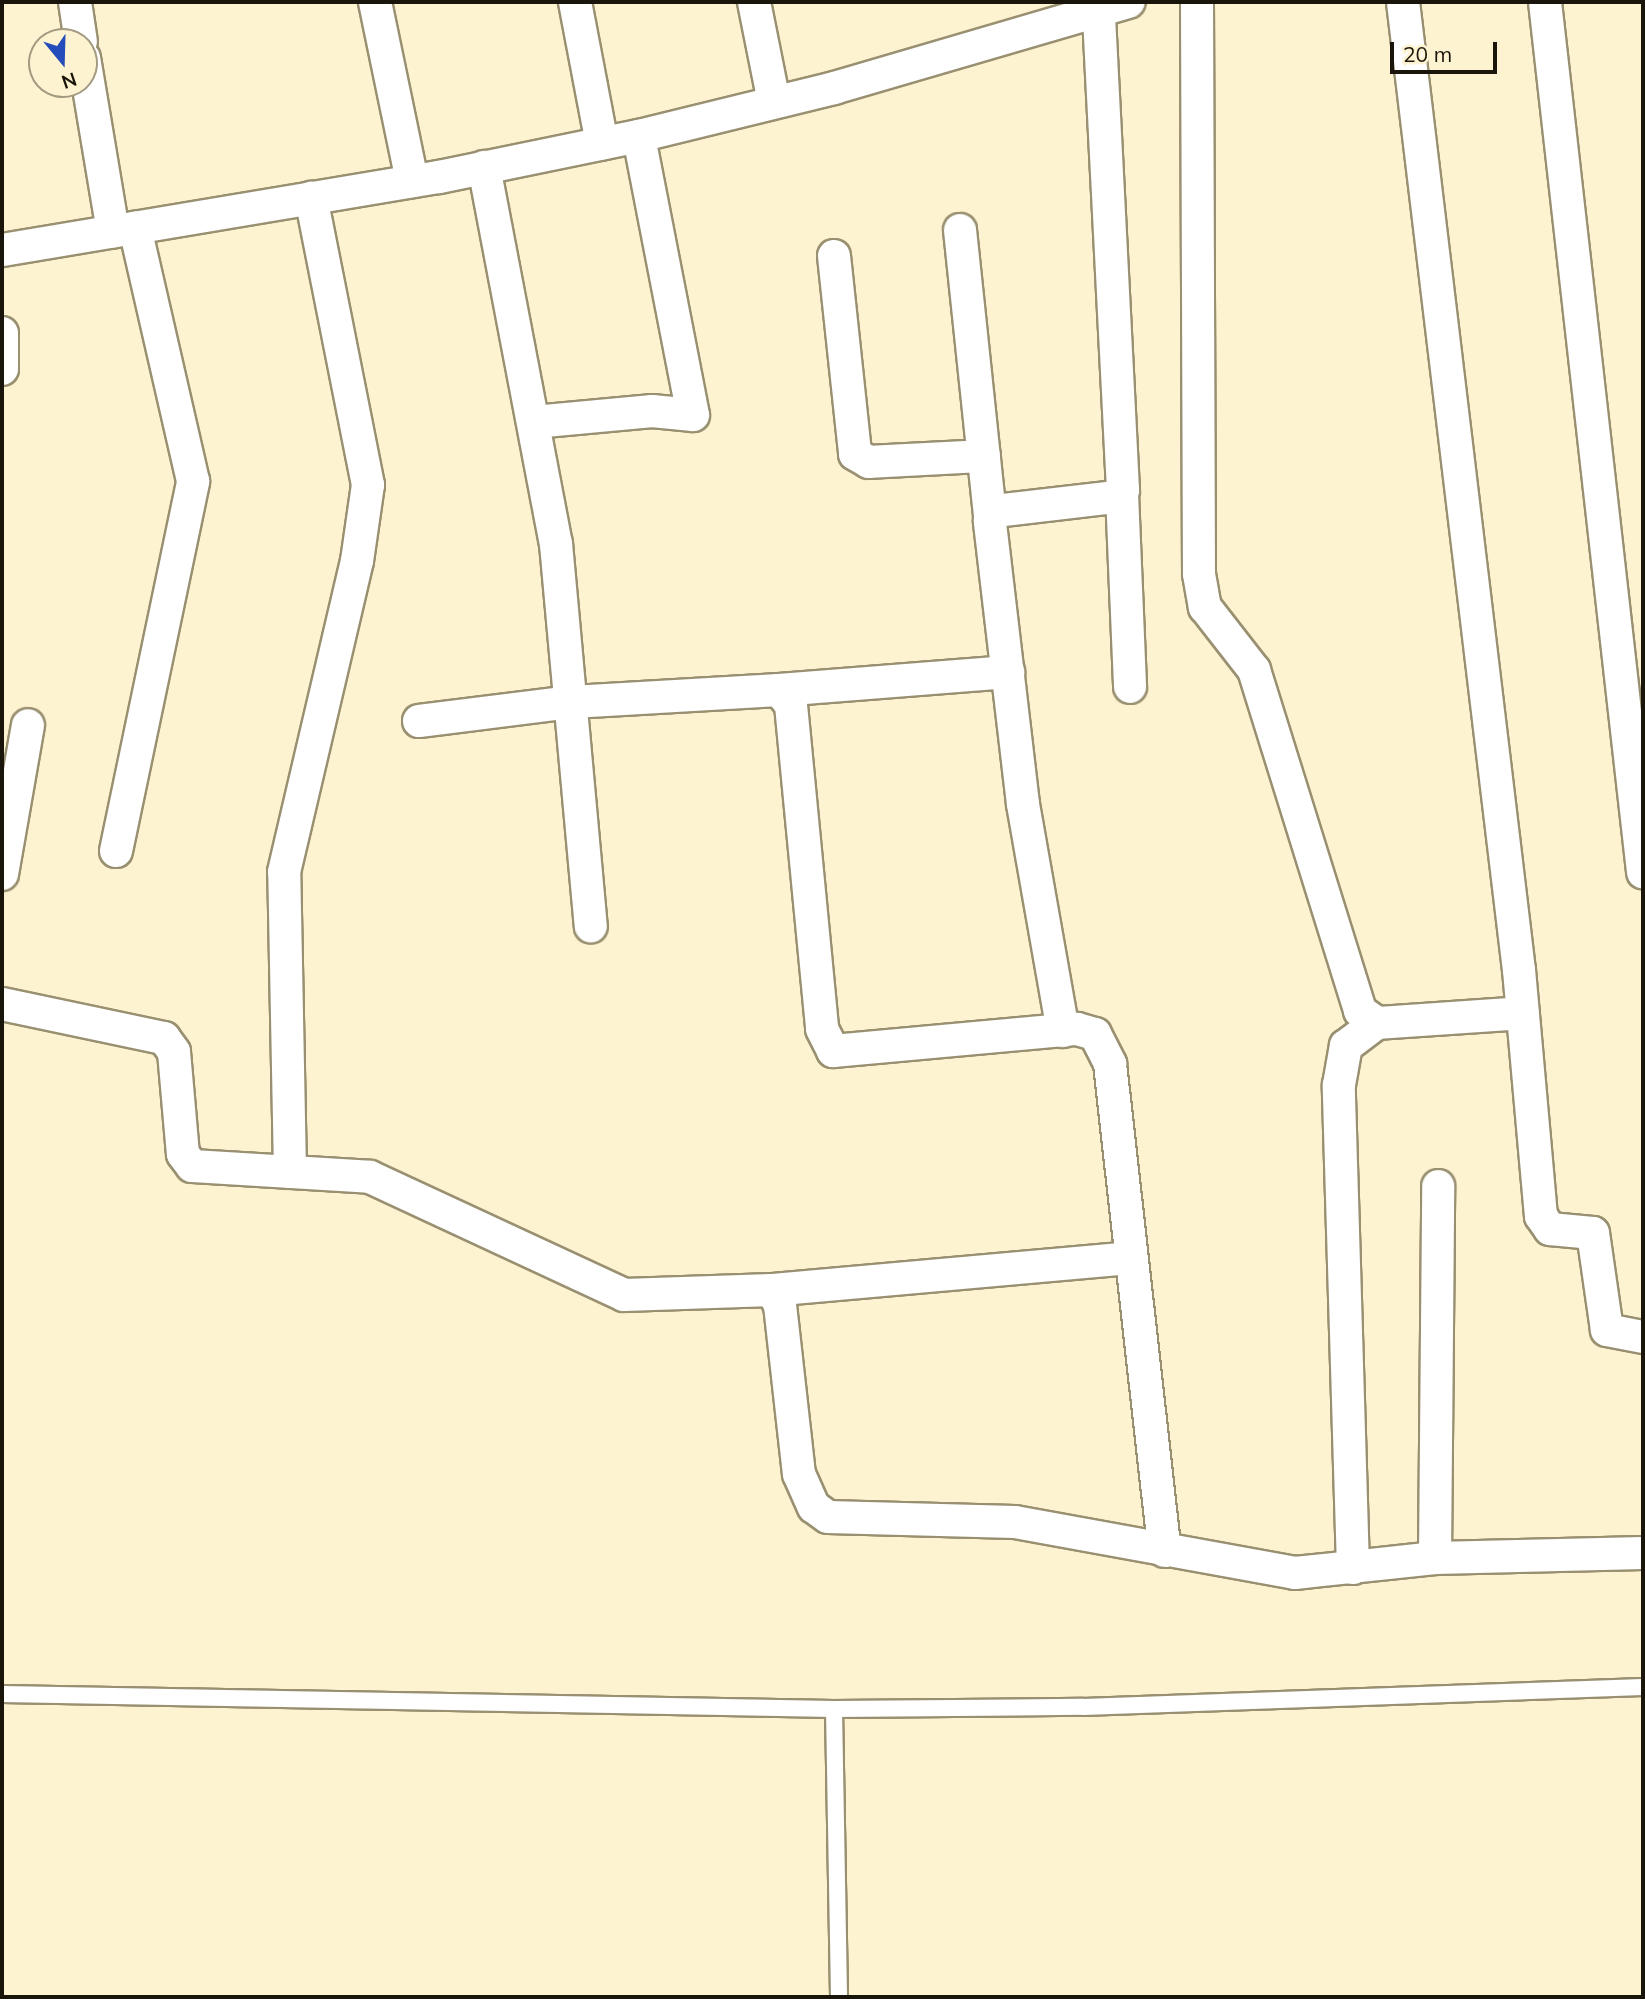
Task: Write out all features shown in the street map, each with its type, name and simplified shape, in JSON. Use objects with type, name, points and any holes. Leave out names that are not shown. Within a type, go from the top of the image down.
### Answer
[{"type":"street","points":[[75,2],[79,28]]},
{"type":"street","points":[[375,2],[412,181]]},
{"type":"street","points":[[575,2],[602,143]]},
{"type":"street","points":[[754,2],[774,102]]},
{"type":"street","points":[[2,250],[412,181],[639,136],[774,102],[1129,2]]},
{"type":"street","points":[[1197,2],[1200,592],[1214,622],[1254,670],[1353,994],[1360,1011],[1377,1023]]},
{"type":"street","points":[[1403,2],[1523,1013],[1544,1224],[1593,1233],[1607,1330],[1643,1336]]},
{"type":"street","points":[[1545,2],[1643,872]]},
{"type":"street","points":[[1099,11],[1130,687]]},
{"type":"street","points":[[93,98],[124,230],[193,481],[116,851]]},
{"type":"street","points":[[534,422],[652,411],[693,415],[639,136]]},
{"type":"street","points":[[484,167],[556,544],[591,926]]},
{"type":"street","points":[[290,1172],[284,872],[357,561],[368,485],[311,198]]},
{"type":"street","points":[[960,230],[1023,804],[1063,1031]]},
{"type":"street","points":[[834,256],[855,454],[869,462],[984,456]]},
{"type":"street","points":[[2,333],[2,369]]},
{"type":"street","points":[[990,516],[1122,494]]},
{"type":"street","points":[[419,721],[572,702],[779,690],[1008,672]]},
{"type":"street","points":[[779,690],[791,705],[826,1044],[844,1051],[1063,1031],[1095,1034],[1106,1047],[1165,1551]]},
{"type":"street","points":[[2,874],[28,725]]},
{"type":"street","points":[[2,1004],[164,1038],[174,1052],[183,1154],[192,1166],[370,1177],[604,1290],[646,1297],[772,1290],[1131,1258]]},
{"type":"street","points":[[1353,1568],[1339,1085],[1346,1046],[1377,1023],[1523,1013]]},
{"type":"street","points":[[1435,1558],[1438,1186]]},
{"type":"street","points":[[772,1290],[780,1306],[799,1474],[814,1507],[828,1517],[1015,1522],[1258,1571],[1353,1568],[1435,1558],[1643,1553]]},
{"type":"lane","points":[[2,1694],[834,1709],[1083,1707],[1643,1687]]},
{"type":"lane","points":[[834,1709],[839,1997]]}]
